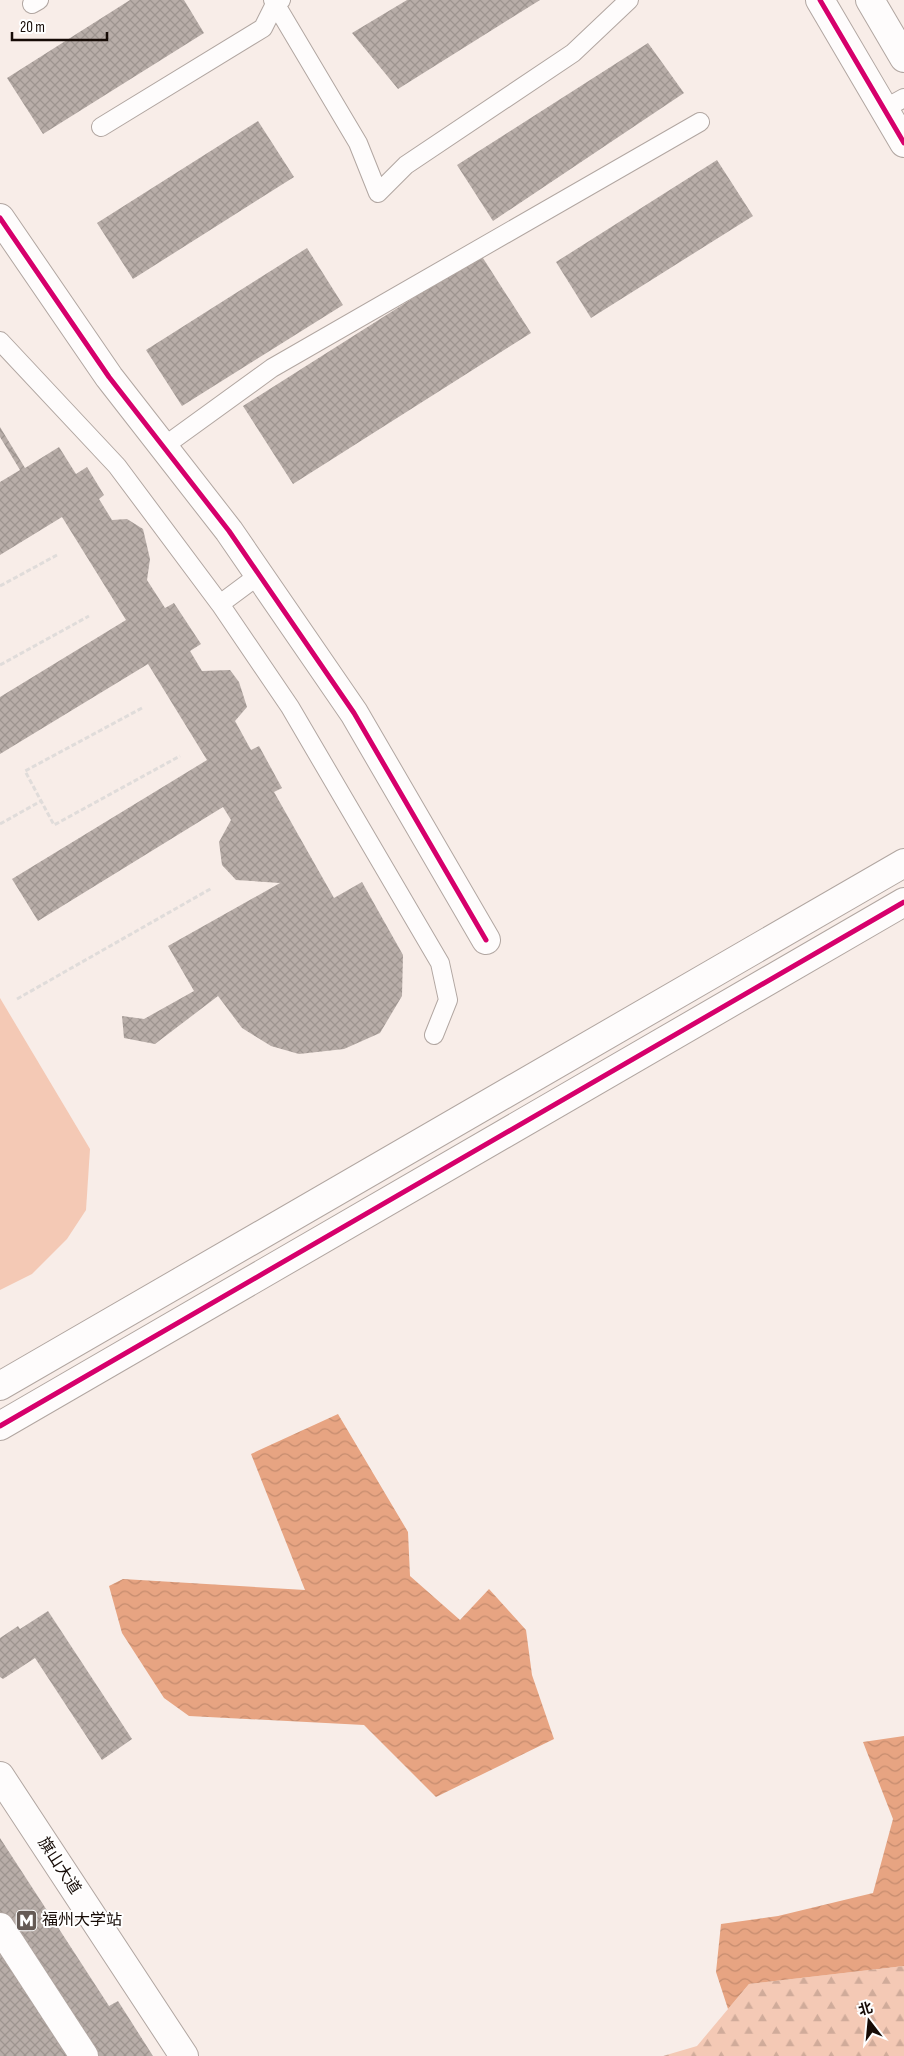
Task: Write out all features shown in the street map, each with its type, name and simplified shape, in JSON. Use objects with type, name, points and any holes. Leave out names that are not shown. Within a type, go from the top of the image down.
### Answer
[{"type":"main road","points":[[820,0],[894,103],[904,144]]},
{"type":"main road","points":[[870,0],[904,58]]},
{"type":"main road","points":[[0,218],[109,377],[230,531],[354,713],[486,940]]},
{"type":"main road","points":[[0,1386],[904,863]]},
{"type":"main road","points":[[0,1426],[904,902]]},
{"type":"main road","name":"旗山大道","points":[[0,1776],[184,2056]]},
{"type":"main road","points":[[0,1928],[84,2056]]},
{"type":"lane","points":[[276,1],[358,143],[378,193],[406,165],[573,53],[629,0]]},
{"type":"lane","points":[[101,126],[263,28],[276,1]]},
{"type":"lane","points":[[164,447],[272,368],[700,122]]},
{"type":"lane","points":[[0,341],[117,466],[220,604],[290,707],[440,963],[448,1000],[434,1035]]},
{"type":"lane","points":[[220,604],[259,575]]},
{"type":"path","points":[[0,586],[57,555]]},
{"type":"path","points":[[0,664],[89,616]]},
{"type":"path","points":[[142,708],[25,771],[54,825],[180,756]]},
{"type":"path","points":[[0,824],[41,801]]},
{"type":"path","points":[[17,999],[212,888]]},
{"type":"green space","points":[[0,998],[90,1149],[86,1210],[67,1239],[32,1274],[0,1290]]},
{"type":"green space","points":[[904,1966],[904,2056],[663,2056],[697,2046],[749,1984]]},
{"type":"water","points":[[338,1414],[408,1532],[410,1576],[460,1620],[489,1589],[526,1630],[532,1675],[554,1739],[436,1797],[364,1725],[189,1716],[164,1698],[122,1633],[109,1586],[123,1579],[305,1590],[251,1454]]},
{"type":"water","points":[[904,1736],[904,1966],[749,1984],[728,2009],[716,1972],[721,1924],[778,1916],[873,1893],[893,1819],[863,1742]]},
{"type":"building","points":[[130,0],[184,0],[204,33],[43,134],[7,78]]},
{"type":"building","points":[[407,0],[540,0],[398,89],[352,33]]},
{"type":"building","points":[[648,43],[684,93],[493,221],[457,165]]},
{"type":"building","points":[[258,121],[294,177],[133,279],[97,223]]},
{"type":"building","points":[[717,160],[753,216],[591,318],[556,262]]},
{"type":"building","points":[[307,248],[343,305],[182,406],[146,350]]},
{"type":"building","points":[[481,255],[531,333],[293,484],[243,406]]},
{"type":"building","points":[[0,427],[25,468],[59,447],[76,474],[87,467],[104,495],[99,499],[112,520],[127,519],[143,529],[150,559],[147,580],[165,608],[174,603],[201,644],[190,651],[202,671],[230,670],[239,682],[247,707],[235,721],[251,750],[259,746],[282,788],[274,792],[334,898],[362,882],[403,955],[402,996],[380,1033],[344,1049],[299,1054],[271,1046],[242,1028],[218,996],[155,1044],[124,1038],[122,1016],[144,1019],[194,991],[168,946],[280,883],[236,880],[222,865],[219,842],[231,820],[223,807],[38,921],[12,879],[207,760],[148,664],[0,754],[0,697],[126,620],[62,517],[0,555],[0,482],[20,470],[0,437]]},
{"type":"building","points":[[48,1611],[132,1739],[102,1760],[35,1658],[3,1679],[0,1677],[0,1638],[18,1626],[20,1629]]},
{"type":"building","name":"福州大学站","points":[[0,1838],[109,2006],[118,2001],[153,2056],[0,2056]]},
{"type":"cycle path","points":[[820,0],[904,143]]},
{"type":"cycle path","points":[[0,218],[109,377],[229,531],[354,713],[486,940]]},
{"type":"cycle path","points":[[0,1426],[904,902]]},
{"type":"place","name":"福州大学站","points":[[26,1920]]}]
